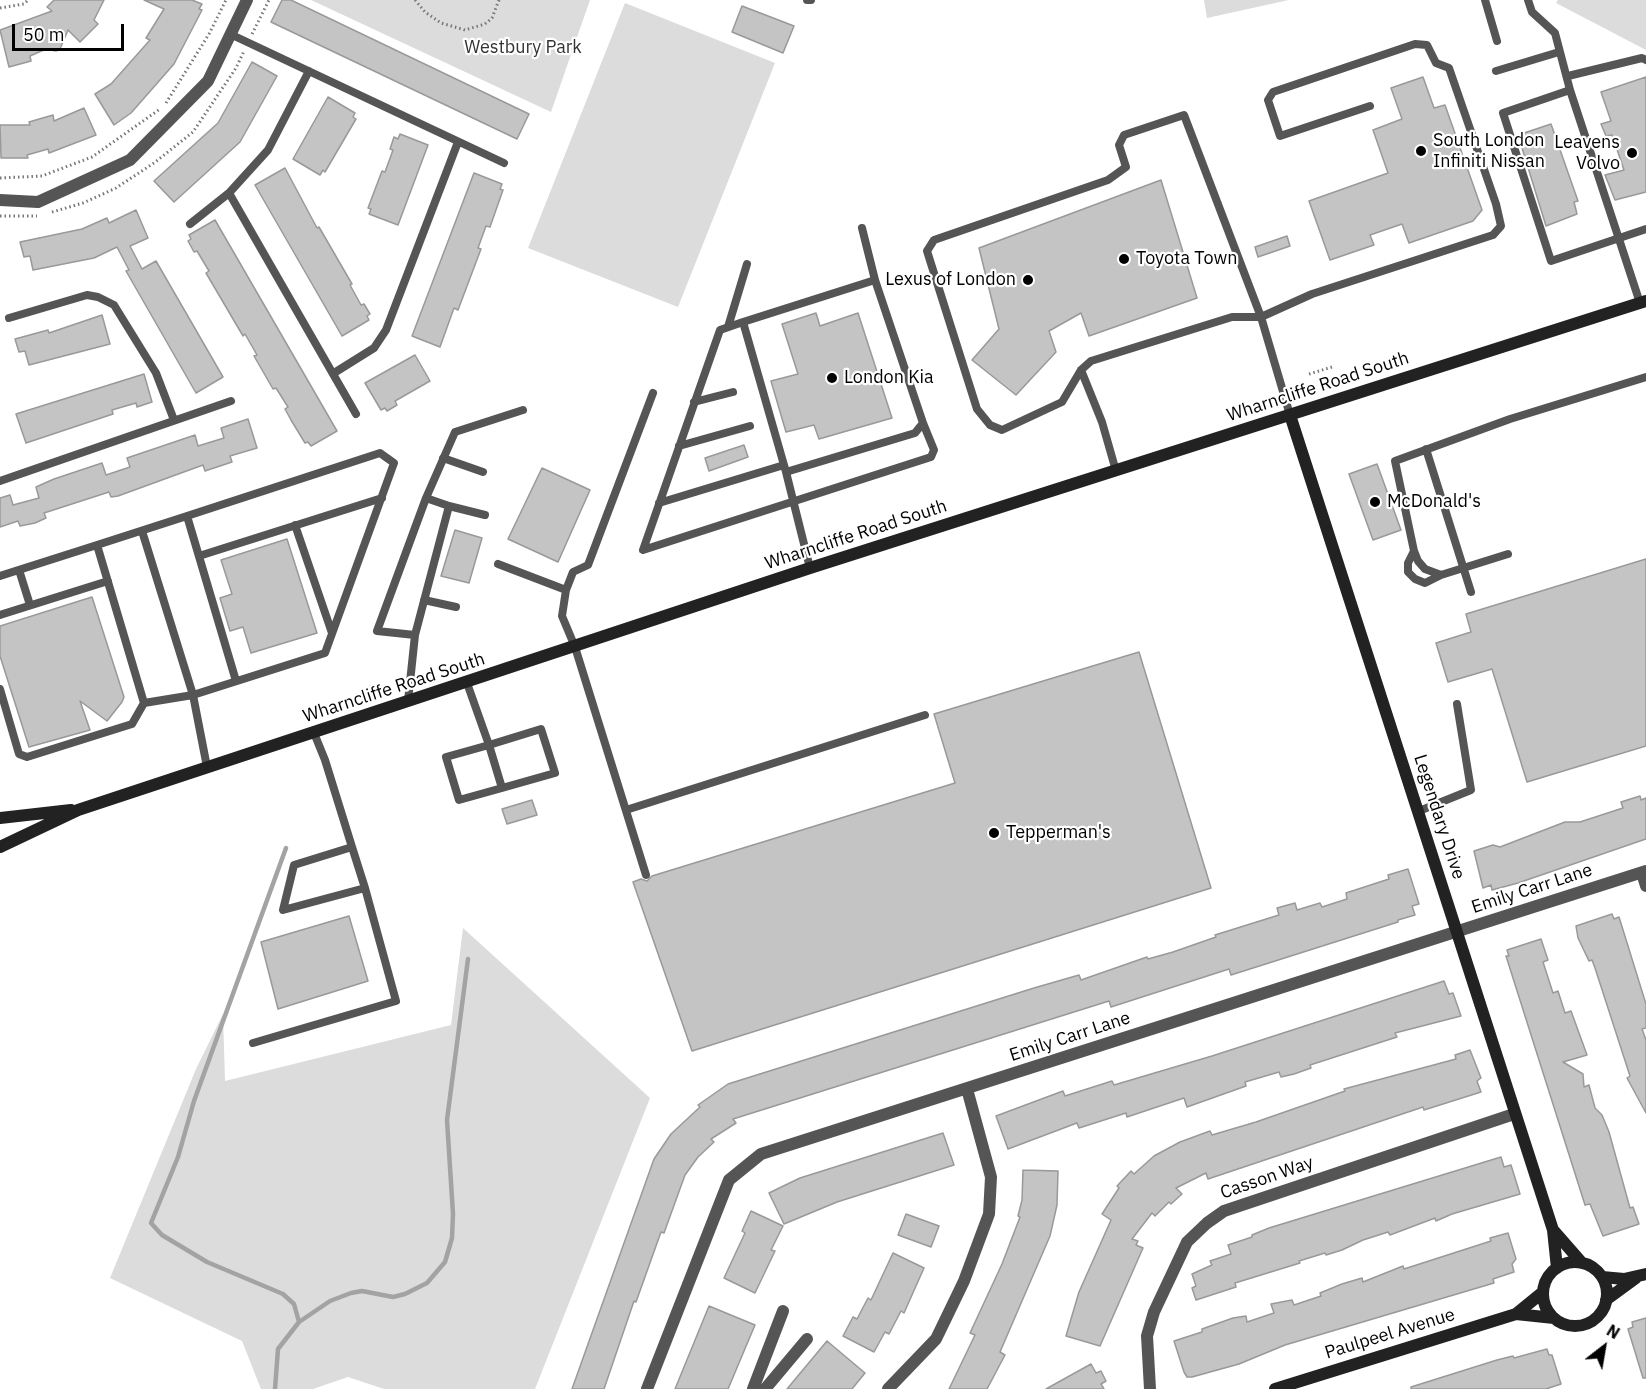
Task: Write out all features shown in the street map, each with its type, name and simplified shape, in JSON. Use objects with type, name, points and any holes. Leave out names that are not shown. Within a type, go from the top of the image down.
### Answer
[{"type":"main road","name":"Wharncliffe Road South","points":[[0,847],[78,810],[207,767],[810,568],[1643,302]]},
{"type":"main road","name":"Legendary Drive","points":[[1290,415],[1459,932],[1514,1114],[1553,1230],[1557,1268]]},
{"type":"main road","name":"Wharncliffe Road South","points":[[0,818],[78,810]]},
{"type":"main road","name":"Legendary Drive","points":[[1553,1230],[1582,1263]]},
{"type":"main road","points":[[1569,1263],[1582,1263],[1602,1277],[1606,1288],[1603,1310],[1586,1324],[1563,1324],[1554,1318],[1545,1306],[1543,1292],[1549,1275],[1557,1268],[1569,1263]]},
{"type":"main road","points":[[1602,1277],[1642,1276]]},
{"type":"main road","points":[[1606,1299],[1642,1276]]},
{"type":"main road","name":"Paulpeel Avenue","points":[[1275,1389],[1516,1314],[1543,1292]]},
{"type":"main road","name":"Paulpeel Avenue","points":[[1516,1314],[1554,1318]]},
{"type":"street","points":[[0,200],[38,202],[129,160],[208,81],[247,0]]},
{"type":"street","name":"Emily Carr Lane","points":[[647,1389],[729,1180],[761,1154],[1644,872],[1646,886]]},
{"type":"street","points":[[888,1389],[936,1339],[964,1281],[989,1214],[991,1176],[967,1089]]},
{"type":"street","name":"Casson Way","points":[[1150,1389],[1148,1336],[1154,1312],[1187,1242],[1224,1210],[1514,1114]]},
{"type":"street","points":[[753,1389],[783,1311]]},
{"type":"street","points":[[765,1389],[807,1339]]},
{"type":"lane","points":[[1485,0],[1497,41]]},
{"type":"lane","points":[[1528,0],[1532,12],[1555,33],[1570,90],[1619,238],[1643,302]]},
{"type":"lane","points":[[230,34],[504,163]]},
{"type":"lane","points":[[1290,415],[1261,317],[1184,116],[1124,135],[1119,145],[1126,167],[1108,180],[934,240],[927,251],[977,409],[990,425],[1002,430],[1062,402],[1081,370],[1091,361],[1232,317],[1261,317],[1312,294],[1493,236],[1501,226],[1449,68],[1436,63],[1427,45],[1415,44],[1273,92],[1268,100],[1280,136],[1370,106]]},
{"type":"lane","points":[[1496,71],[1559,52]]},
{"type":"lane","points":[[1568,76],[1642,58],[1646,60]]},
{"type":"lane","points":[[190,224],[229,193],[268,150],[309,71]]},
{"type":"lane","points":[[1570,90],[1503,113],[1551,261],[1646,229]]},
{"type":"lane","points":[[333,373],[374,348],[386,330],[458,142]]},
{"type":"lane","points":[[229,193],[356,414]]},
{"type":"lane","points":[[862,228],[875,280],[934,450],[931,458],[643,550],[720,330],[875,280]]},
{"type":"lane","points":[[728,327],[747,264]]},
{"type":"lane","points":[[9,318],[87,295],[98,297],[114,305],[156,373],[174,420]]},
{"type":"lane","points":[[743,322],[794,501],[810,568]]},
{"type":"lane","points":[[1081,370],[1102,422],[1116,471]]},
{"type":"lane","points":[[1442,575],[1425,569],[1414,551],[1395,461],[1510,419],[1646,377]]},
{"type":"lane","points":[[694,402],[734,392]]},
{"type":"lane","points":[[646,875],[575,647],[562,616],[566,590],[573,572],[588,566],[653,393]]},
{"type":"lane","points":[[0,481],[231,401]]},
{"type":"lane","points":[[415,635],[377,631],[426,498],[455,432],[523,410]]},
{"type":"lane","points":[[659,503],[915,433],[923,423]]},
{"type":"lane","points":[[679,446],[750,426]]},
{"type":"lane","points":[[1426,449],[1471,592]]},
{"type":"lane","points":[[0,576],[380,453],[394,464],[325,653],[193,695],[144,703]]},
{"type":"lane","points":[[443,458],[483,472]]},
{"type":"lane","points":[[198,556],[381,498]]},
{"type":"lane","points":[[426,498],[485,515]]},
{"type":"lane","points":[[408,701],[415,635],[449,506]]},
{"type":"lane","points":[[187,516],[236,681]]},
{"type":"lane","points":[[295,525],[332,633]]},
{"type":"lane","points":[[142,531],[193,695],[207,767]]},
{"type":"lane","points":[[0,689],[20,754],[27,757],[132,724],[144,703],[97,545]]},
{"type":"lane","points":[[1414,551],[1408,563],[1408,572],[1415,579],[1425,583],[1442,575],[1508,554]]},
{"type":"lane","points":[[498,564],[566,590]]},
{"type":"lane","points":[[19,570],[30,606]]},
{"type":"lane","points":[[0,615],[108,581]]},
{"type":"lane","points":[[424,600],[456,607]]},
{"type":"lane","points":[[467,683],[502,788]]},
{"type":"lane","points":[[1419,811],[1471,790],[1457,704]]},
{"type":"lane","points":[[626,810],[925,715]]},
{"type":"lane","points":[[542,729],[555,773],[502,788],[459,800],[446,757],[542,729]]},
{"type":"lane","points":[[253,1043],[396,1000],[365,888],[314,733]]},
{"type":"lane","points":[[352,847],[294,865],[283,910],[365,888]]},
{"type":"path","points":[[0,8],[24,4],[28,0]]},
{"type":"path","points":[[0,178],[42,176],[92,157],[164,106],[209,34],[226,0]]},
{"type":"path","points":[[415,0],[425,12],[441,23],[465,30],[485,24],[492,18],[499,0]]},
{"type":"path","points":[[1309,374],[1332,367]]},
{"type":"green space","name":"Westbury Park","points":[[311,0],[590,0],[551,112]]},
{"type":"green space","points":[[1204,0],[1289,0],[1207,18]]},
{"type":"green space","points":[[1558,0],[1646,0],[1646,50],[1556,3]]},
{"type":"green space","points":[[625,3],[775,63],[678,307],[528,248]]},
{"type":"green space","points":[[463,928],[650,1098],[535,1389],[384,1389],[348,1377],[313,1389],[261,1389],[242,1341],[110,1278],[196,1069],[223,1014],[225,1081],[451,1025]]},
{"type":"building","points":[[54,0],[104,0],[94,20],[98,24],[80,42],[68,30],[60,49],[56,51],[46,49],[30,56],[31,61],[9,67],[0,30],[52,11],[47,7]]},
{"type":"building","points":[[144,0],[192,0],[202,4],[199,9],[202,10],[174,64],[131,113],[114,125],[95,94],[111,84],[150,40],[146,38],[164,9]]},
{"type":"building","points":[[282,0],[291,0],[529,114],[517,139],[271,22]]},
{"type":"building","points":[[742,6],[794,26],[783,53],[732,32]]},
{"type":"building","points":[[252,62],[277,76],[240,142],[174,202],[154,181],[218,123]]},
{"type":"building","name":"South London Infiniti Nissan","points":[[1423,77],[1434,108],[1445,105],[1482,210],[1473,221],[1409,243],[1402,224],[1370,235],[1374,245],[1330,260],[1309,201],[1388,173],[1373,130],[1402,119],[1391,88]]},
{"type":"building","name":"Leavens Volvo","points":[[1646,77],[1646,192],[1615,200],[1605,175],[1624,170],[1612,135],[1606,136],[1601,124],[1611,121],[1601,92]]},
{"type":"building","points":[[328,97],[355,113],[353,117],[356,119],[325,172],[323,170],[320,175],[293,159]]},
{"type":"building","points":[[84,108],[96,135],[49,153],[48,149],[27,155],[28,158],[1,158],[0,125],[30,125],[29,122],[53,115],[54,121]]},
{"type":"building","points":[[1551,124],[1578,201],[1574,202],[1577,214],[1546,226],[1518,135]]},
{"type":"building","points":[[400,134],[428,145],[398,225],[369,214],[371,209],[368,208],[382,171],[385,172],[393,150],[390,149],[394,137],[398,139]]},
{"type":"building","points":[[285,168],[317,228],[319,227],[352,284],[350,285],[361,305],[364,304],[370,314],[367,316],[369,320],[342,336],[255,185]]},
{"type":"building","points":[[474,173],[502,184],[500,189],[503,190],[490,227],[486,226],[478,248],[481,249],[458,310],[454,308],[440,347],[412,336]]},
{"type":"building","points":[[1161,180],[1197,298],[1089,336],[1081,313],[1049,331],[1056,352],[1016,395],[972,360],[999,329],[979,248]]},
{"type":"building","points":[[136,210],[148,238],[130,246],[142,269],[156,261],[223,377],[196,393],[126,271],[129,270],[117,247],[94,258],[33,270],[30,256],[24,257],[20,242],[82,229],[107,218],[109,223]]},
{"type":"building","points":[[215,220],[337,431],[311,446],[308,442],[305,443],[291,420],[285,409],[288,407],[276,388],[273,389],[254,356],[257,355],[245,334],[243,336],[206,273],[209,271],[188,241],[191,239],[189,235]]},
{"type":"building","points":[[1287,236],[1290,246],[1258,257],[1255,247]]},
{"type":"building","name":"London Kia","points":[[816,313],[820,326],[858,313],[892,418],[819,439],[814,425],[786,432],[771,381],[798,374],[782,324]]},
{"type":"building","points":[[102,315],[110,344],[29,365],[25,351],[19,352],[15,339],[48,330],[49,333]]},
{"type":"building","points":[[415,355],[430,381],[395,401],[397,405],[387,411],[385,408],[381,410],[365,383]]},
{"type":"building","points":[[144,374],[152,402],[137,407],[136,403],[112,410],[113,414],[26,443],[16,414]]},
{"type":"building","points":[[248,419],[257,448],[230,456],[232,462],[205,471],[203,465],[118,496],[111,497],[109,492],[44,513],[46,518],[35,523],[20,526],[18,521],[0,527],[0,498],[10,495],[13,505],[39,498],[36,487],[54,479],[102,463],[106,475],[130,467],[127,458],[195,435],[198,446],[224,438],[221,428]]},
{"type":"building","points":[[744,445],[748,457],[709,471],[705,458]]},
{"type":"building","name":"McDonald's","points":[[1377,464],[1401,530],[1373,540],[1349,474]]},
{"type":"building","points":[[542,468],[590,490],[558,562],[508,539]]},
{"type":"building","points":[[455,530],[482,538],[469,583],[441,576]]},
{"type":"building","points":[[287,539],[317,633],[251,653],[243,627],[230,631],[220,598],[232,594],[221,560]]},
{"type":"building","points":[[1646,559],[1646,746],[1527,782],[1492,669],[1448,682],[1436,643],[1471,632],[1466,614]]},
{"type":"building","points":[[92,597],[124,697],[122,702],[107,721],[80,701],[90,730],[29,747],[0,656],[0,626]]},
{"type":"building","name":"Tepperman's","points":[[1139,652],[1211,888],[692,1051],[633,882],[641,879],[647,881],[652,876],[955,783],[934,714]]},
{"type":"building","points":[[1640,796],[1641,800],[1646,798],[1646,839],[1518,883],[1492,890],[1491,885],[1483,888],[1474,851],[1493,845],[1500,847],[1565,822],[1580,822],[1623,808],[1621,802]]},
{"type":"building","points":[[532,800],[537,815],[507,824],[502,809]]},
{"type":"building","points":[[1408,869],[1419,904],[1412,906],[1415,915],[1398,920],[1398,922],[1231,975],[1229,969],[1111,1007],[1109,1001],[733,1119],[736,1123],[711,1139],[714,1142],[698,1157],[685,1175],[664,1233],[661,1232],[636,1302],[634,1301],[604,1389],[572,1389],[654,1159],[671,1134],[700,1107],[698,1105],[728,1084],[1034,988],[1079,975],[1081,980],[1147,957],[1148,959],[1173,952],[1216,937],[1215,935],[1279,915],[1277,908],[1295,903],[1297,910],[1320,903],[1322,907],[1347,899],[1346,893],[1389,879],[1388,875]]},
{"type":"building","points":[[1612,914],[1614,919],[1619,917],[1646,1004],[1646,1028],[1642,1029],[1646,1040],[1646,1113],[1627,1078],[1630,1076],[1592,960],[1589,961],[1578,938],[1576,926]]},
{"type":"building","points":[[349,916],[368,981],[278,1009],[261,942]]},
{"type":"building","points":[[1541,939],[1548,960],[1543,962],[1553,993],[1558,991],[1565,1013],[1571,1011],[1587,1055],[1563,1062],[1583,1074],[1584,1087],[1589,1085],[1595,1108],[1602,1115],[1609,1132],[1630,1208],[1633,1207],[1639,1224],[1603,1236],[1590,1204],[1585,1205],[1506,956],[1509,956],[1507,950]]},
{"type":"building","points":[[1444,981],[1449,994],[1453,993],[1461,1016],[1395,1033],[1397,1037],[1310,1065],[1311,1068],[1294,1074],[1281,1077],[1279,1072],[1245,1082],[1246,1086],[1187,1107],[1184,1098],[1127,1117],[1126,1113],[1079,1128],[1077,1123],[1008,1149],[996,1116],[1063,1091],[1065,1096],[1112,1081],[1114,1085],[1212,1056]]},
{"type":"building","points":[[1470,1050],[1481,1078],[1477,1081],[1481,1092],[1424,1110],[1423,1107],[1208,1179],[1206,1173],[1176,1188],[1182,1194],[1171,1204],[1169,1202],[1155,1216],[1152,1213],[1132,1239],[1138,1241],[1136,1245],[1143,1248],[1100,1346],[1066,1336],[1079,1292],[1111,1220],[1102,1214],[1119,1188],[1117,1186],[1131,1171],[1134,1174],[1154,1156],[1180,1142],[1210,1131],[1212,1135],[1256,1122],[1345,1091],[1344,1089],[1456,1059],[1455,1055]]},
{"type":"building","points":[[943,1133],[954,1165],[837,1202],[784,1224],[769,1193],[800,1178]]},
{"type":"building","points":[[1501,1157],[1504,1167],[1511,1165],[1520,1194],[1436,1221],[1435,1218],[1390,1235],[1388,1232],[1363,1240],[1342,1250],[1299,1261],[1300,1263],[1235,1283],[1236,1287],[1196,1300],[1192,1288],[1196,1286],[1192,1274],[1212,1265],[1210,1261],[1231,1254],[1228,1245],[1252,1237],[1269,1228]]},
{"type":"building","points":[[1023,1170],[1058,1171],[1057,1205],[1050,1236],[1000,1352],[1005,1355],[987,1389],[949,1389],[975,1335],[970,1333],[1002,1264],[1020,1217],[1018,1216],[1022,1200]]},
{"type":"building","points":[[751,1211],[783,1226],[771,1250],[775,1251],[755,1293],[724,1278],[745,1233],[742,1231]]},
{"type":"building","points":[[906,1214],[939,1226],[931,1247],[898,1235]]},
{"type":"building","points":[[1508,1233],[1516,1259],[1512,1264],[1514,1272],[1493,1279],[1494,1283],[1285,1345],[1239,1364],[1192,1377],[1187,1377],[1184,1372],[1174,1341],[1233,1318],[1246,1316],[1247,1322],[1274,1313],[1271,1304],[1292,1300],[1294,1305],[1321,1296],[1320,1293],[1342,1284],[1362,1278],[1363,1282],[1403,1266],[1404,1269],[1491,1241],[1490,1238]]},
{"type":"building","points":[[893,1253],[924,1268],[904,1313],[901,1311],[889,1334],[885,1332],[874,1352],[843,1336],[853,1317],[857,1319],[868,1298],[871,1300]]},
{"type":"building","points":[[709,1306],[755,1325],[728,1389],[675,1389]]},
{"type":"building","points":[[1646,1318],[1646,1378],[1643,1378],[1628,1329],[1633,1327],[1632,1322]]},
{"type":"building","points":[[827,1341],[865,1373],[852,1389],[787,1389]]},
{"type":"building","points":[[1547,1349],[1549,1355],[1552,1355],[1561,1384],[1546,1389],[1411,1389],[1411,1387],[1497,1360]]},
{"type":"building","points":[[1091,1364],[1096,1373],[1101,1371],[1106,1381],[1101,1384],[1104,1389],[1046,1389]]},
{"type":"waterway","points":[[286,848],[194,1101],[178,1157],[151,1223],[162,1235],[207,1262],[283,1294],[294,1304],[299,1322]]},
{"type":"waterway","points":[[275,1389],[278,1349],[299,1322],[330,1301],[351,1293],[362,1291],[393,1297],[405,1294],[427,1283],[445,1262],[452,1238],[453,1214],[447,1120],[468,959]]},
{"type":"place","name":"South London Infiniti Nissan","points":[[1421,151]]},
{"type":"place","name":"Leavens Volvo","points":[[1632,153]]},
{"type":"place","name":"Toyota Town","points":[[1124,259]]},
{"type":"place","name":"Lexus of London","points":[[1028,280]]},
{"type":"place","name":"London Kia","points":[[832,378]]},
{"type":"place","name":"McDonald's","points":[[1375,502]]},
{"type":"place","name":"Tepperman's","points":[[994,833]]}]
